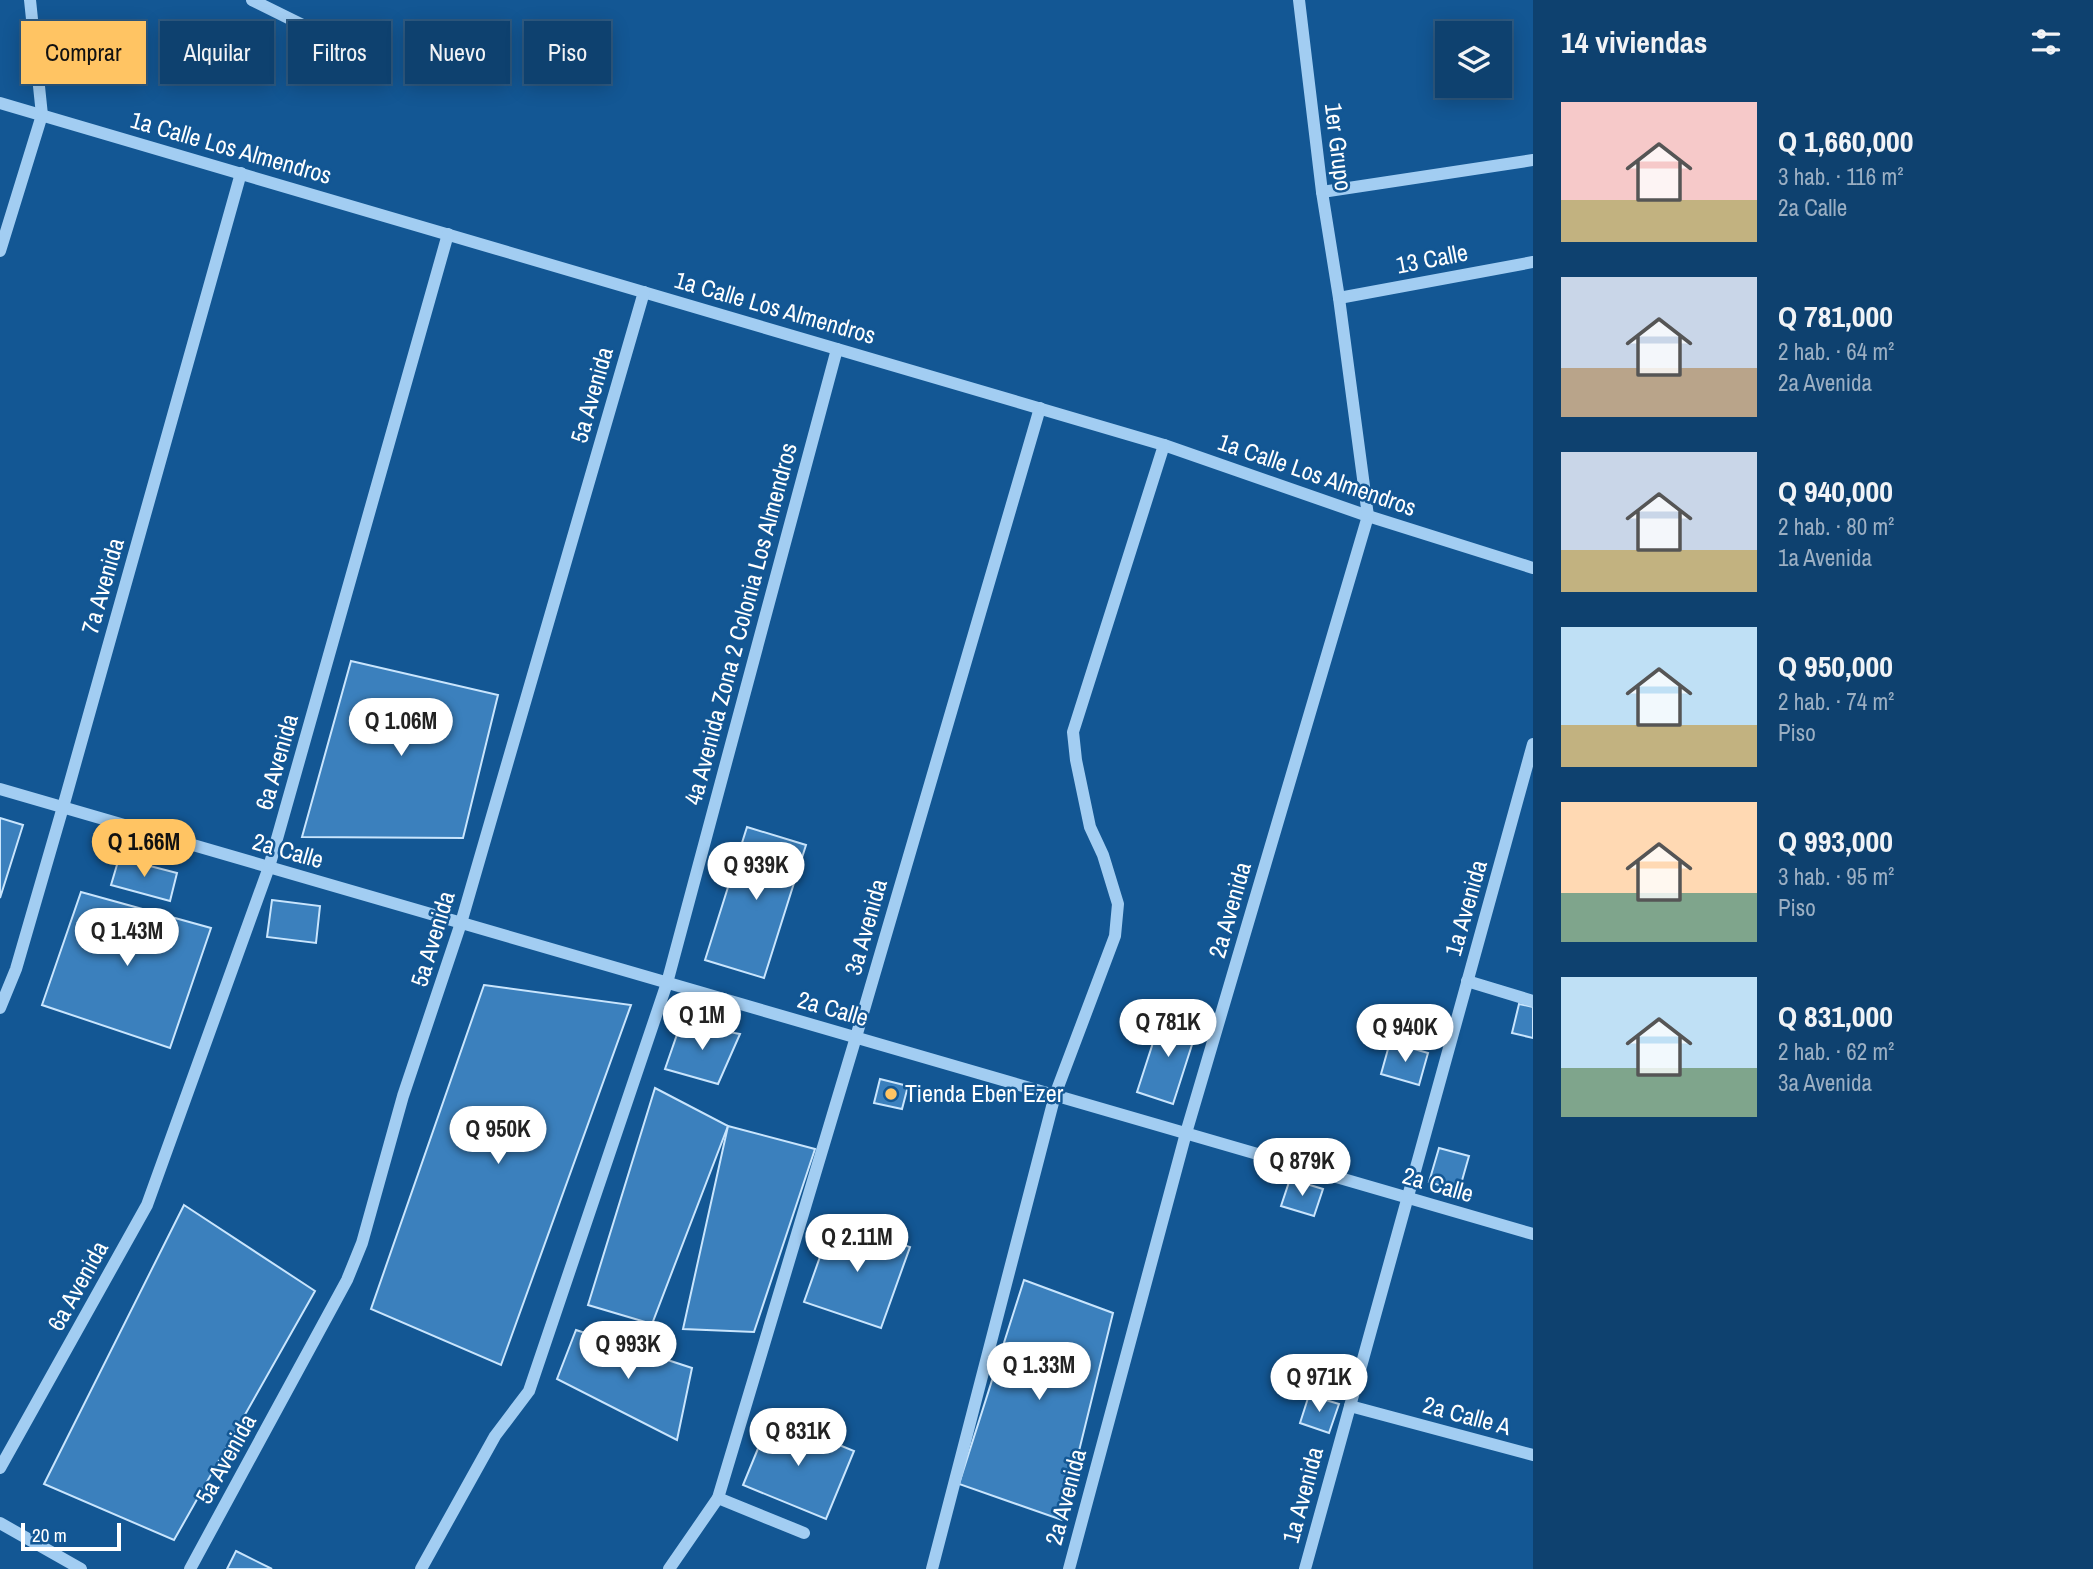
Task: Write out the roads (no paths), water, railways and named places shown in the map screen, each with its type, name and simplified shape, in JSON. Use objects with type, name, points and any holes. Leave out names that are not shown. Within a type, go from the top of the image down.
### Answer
[{"type":"street","points":[[0,251],[42,115],[30,0]]},
{"type":"street","points":[[252,0],[294,21]]},
{"type":"street","name":"1er Grupo","points":[[1299,0],[1322,192],[1339,298]]},
{"type":"street","name":"1a Calle Los Almendros","points":[[0,103],[1164,445],[1368,516],[1533,568]]},
{"type":"street","points":[[1322,192],[1533,160]]},
{"type":"street","name":"7a Avenida","points":[[0,1008],[16,969],[63,807],[241,173]]},
{"type":"street","name":"6a Avenida","points":[[0,1468],[147,1205],[269,867],[448,234]]},
{"type":"street","name":"13 Calle","points":[[1339,298],[1533,262]]},
{"type":"street","name":"5a Avenida","points":[[190,1569],[347,1280],[362,1243],[403,1096],[461,923],[644,292]]},
{"type":"street","name":"2a Avenida","points":[[1069,1569],[1186,1133],[1368,516],[1339,298]]},
{"type":"street","name":"4a Avenida Zona 2 Colonia Los Almendros","points":[[421,1569],[495,1436],[529,1391],[667,983],[837,349]]},
{"type":"street","name":"3a Avenida","points":[[669,1569],[718,1498],[1040,408]]},
{"type":"street","points":[[932,1569],[1055,1095],[1115,936],[1118,904],[1090,827],[1073,733],[1164,445]]},
{"type":"street","name":"1a Avenida","points":[[1305,1569],[1467,981],[1528,783],[1533,744]]},
{"type":"street","name":"2a Calle","points":[[0,789],[1533,1234]]},
{"type":"street","points":[[1467,981],[1533,1001]]},
{"type":"street","name":"2a Calle A","points":[[1350,1406],[1533,1455]]},
{"type":"street","points":[[718,1498],[804,1533]]},
{"type":"street","points":[[0,1523],[81,1569]]},
{"type":"place","name":"Tienda Eben Ezer","points":[[891,1094]]}]
